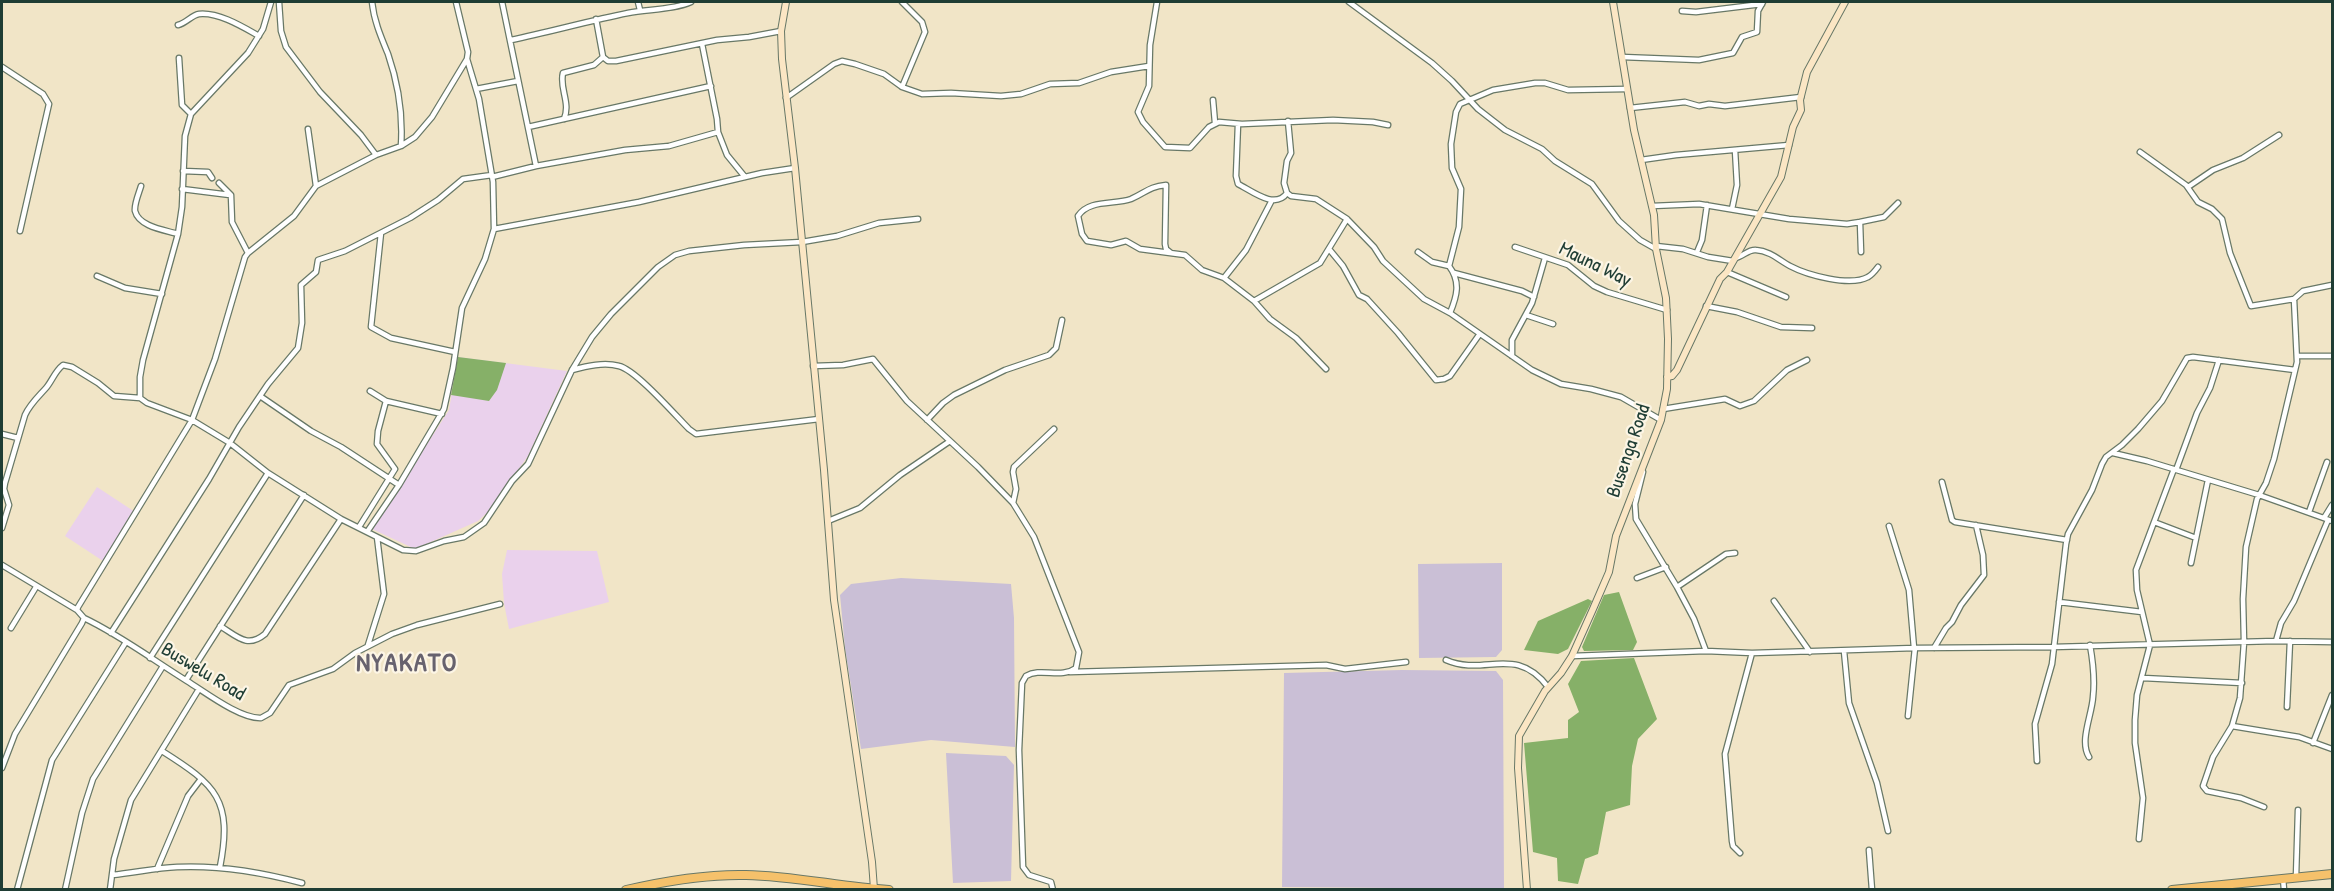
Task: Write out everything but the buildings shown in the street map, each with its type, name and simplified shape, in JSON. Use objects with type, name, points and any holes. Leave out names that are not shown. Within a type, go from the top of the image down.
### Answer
[{"type":"highway","points":[[2172,890],[2332,874]]},
{"type":"highway","points":[[626,890],[701,877],[746,875],[792,878],[889,890]]},
{"type":"street","points":[[140,398],[143,360],[178,234],[184,136],[191,114],[237,65],[260,36],[271,2]]},
{"type":"street","points":[[279,2],[281,31],[286,47],[320,92],[361,135],[376,155]]},
{"type":"street","points":[[372,2],[377,26],[389,56],[401,108],[403,125],[401,146]]},
{"type":"street","points":[[77,610],[192,420],[215,359],[248,253],[294,216],[316,186],[376,155],[401,146],[425,128],[467,59],[468,52],[456,2]]},
{"type":"street","points":[[502,2],[536,166]]},
{"type":"street","points":[[638,2],[640,10]]},
{"type":"street","points":[[511,40],[596,19],[640,10],[682,6],[692,2]]},
{"type":"street","points":[[786,2],[781,31],[786,98],[795,168],[834,600],[874,889]]},
{"type":"street","points":[[902,2],[922,21],[925,33],[902,87]]},
{"type":"street","points":[[1157,2],[1150,45],[1149,86],[1138,112],[1143,122],[1165,147],[1191,148],[1209,127],[1215,123],[1225,122],[1239,124],[1353,121],[1388,125]]},
{"type":"street","points":[[1349,2],[1432,63],[1504,130],[1542,149],[1556,161],[1593,184],[1619,221],[1640,240],[1656,248],[1697,252],[1708,257],[1734,260],[1750,251],[1757,250],[1778,257],[1791,266],[1812,275],[1851,281],[1869,277],[1878,267]]},
{"type":"street","name":"Busenga Road","points":[[1527,890],[1518,768],[1519,736],[1548,687],[1572,656],[1609,572],[1616,536],[1661,420],[1667,377],[1667,310],[1656,248],[1656,231],[1630,108],[1613,2]]},
{"type":"street","points":[[1667,377],[1672,376],[1677,370],[1720,279],[1727,272],[1781,177],[1814,56],[1845,2]]},
{"type":"street","points":[[1622,57],[1699,60],[1733,53],[1737,49],[1740,38],[1757,32],[1758,11],[1762,3]]},
{"type":"street","points":[[1683,11],[1696,12],[1762,3]]},
{"type":"street","points":[[178,25],[198,14],[203,14],[228,21],[260,36]]},
{"type":"street","points":[[596,19],[603,57]]},
{"type":"street","points":[[603,57],[612,62],[717,39],[749,37],[781,31]]},
{"type":"street","points":[[702,44],[718,132],[727,155],[745,177]]},
{"type":"street","points":[[564,119],[567,106],[562,75],[567,71],[594,65],[603,57]]},
{"type":"street","points":[[179,58],[182,105],[191,114]]},
{"type":"street","points":[[367,532],[442,414],[447,399],[462,308],[486,259],[494,229],[495,202],[492,176],[476,88],[467,59]]},
{"type":"street","points":[[786,98],[834,64],[842,61],[884,74],[902,87],[921,94],[1012,96],[1050,84],[1079,83],[1110,72],[1149,66]]},
{"type":"street","points":[[2,67],[43,94],[49,104],[20,231]]},
{"type":"street","points":[[476,88],[518,81]]},
{"type":"street","points":[[1449,266],[1459,227],[1461,189],[1452,168],[1451,144],[1458,106],[1493,90],[1541,82],[1568,90],[1627,89]]},
{"type":"street","points":[[528,127],[711,86]]},
{"type":"street","points":[[1630,108],[1685,102],[1699,106],[1709,104],[1725,106],[1801,97]]},
{"type":"street","points":[[1213,99],[1215,123]]},
{"type":"street","points":[[1288,121],[1291,153],[1287,161],[1284,183],[1287,193],[1291,196],[1316,200],[1347,219],[1374,247],[1383,261],[1424,299],[1450,313],[1532,370],[1561,384],[1615,395],[1630,401],[1661,420]]},
{"type":"street","points":[[1239,124],[1236,181],[1238,184],[1272,200],[1283,198],[1287,193]]},
{"type":"street","points":[[308,129],[316,186]]},
{"type":"street","points":[[111,633],[160,559],[260,396],[298,348],[302,323],[301,285],[316,272],[318,260],[338,254],[425,209],[463,179],[492,176],[625,150],[669,146],[718,132]]},
{"type":"street","points":[[2188,186],[2208,172],[2225,163],[2242,158],[2279,135]]},
{"type":"street","points":[[1641,160],[1789,145]]},
{"type":"street","points":[[1731,209],[1737,185],[1735,150]]},
{"type":"street","points":[[2140,152],[2188,186],[2198,202],[2212,208],[2222,219],[2225,238],[2250,305],[2256,307],[2294,298],[2303,291],[2332,285]]},
{"type":"street","points":[[494,229],[639,202],[745,177],[795,168]]},
{"type":"street","points":[[183,171],[208,172],[212,178]]},
{"type":"street","points":[[219,183],[231,195],[231,217],[248,253]]},
{"type":"street","points":[[1171,254],[1165,244],[1166,185],[1151,187],[1131,199],[1095,205],[1083,210],[1078,216],[1082,234],[1087,241],[1111,245],[1126,241],[1140,249],[1171,254],[1185,255],[1202,270],[1224,278],[1254,301],[1270,320],[1296,338],[1326,369]]},
{"type":"street","points":[[141,186],[135,208],[136,213],[150,225],[178,234]]},
{"type":"street","points":[[182,189],[231,195]]},
{"type":"street","points":[[1224,278],[1246,249],[1272,200]]},
{"type":"street","points":[[1652,206],[1681,203],[1825,222],[1860,222],[1884,217],[1898,203]]},
{"type":"street","points":[[1697,252],[1702,240],[1707,205]]},
{"type":"street","points":[[2,528],[9,505],[4,489],[5,483],[29,405],[48,386],[63,365],[72,367],[98,382],[112,395],[140,398],[147,403],[192,420],[230,443],[268,472],[341,519],[404,550],[417,551],[444,541],[464,537],[483,523],[512,481],[528,464],[572,370],[592,338],[611,314],[658,267],[675,255],[705,249],[802,242],[837,236],[879,223],[918,219]]},
{"type":"street","points":[[1254,301],[1315,267],[1347,219]]},
{"type":"street","points":[[1860,222],[1862,252]]},
{"type":"street","points":[[381,233],[371,327],[391,338],[455,352]]},
{"type":"street","name":"Mauna Way","points":[[1515,247],[1568,266],[1594,286],[1607,292],[1667,310]]},
{"type":"street","points":[[1329,249],[1351,278],[1359,295],[1398,333],[1436,380],[1449,376],[1479,335]]},
{"type":"street","points":[[1418,252],[1432,262],[1449,266],[1454,273],[1457,293],[1450,313]]},
{"type":"street","points":[[1512,356],[1512,340],[1534,297],[1545,258]]},
{"type":"street","points":[[1727,272],[1786,297]]},
{"type":"street","points":[[1454,273],[1522,291],[1534,297]]},
{"type":"street","points":[[97,276],[125,288],[162,294]]},
{"type":"street","points":[[2264,807],[2241,798],[2207,792],[2203,786],[2212,757],[2232,726],[2242,683],[2246,547],[2259,495],[2269,476],[2295,370],[2297,356],[2294,298]]},
{"type":"street","points":[[1706,306],[1737,312],[1781,327],[1812,328]]},
{"type":"street","points":[[1526,315],[1553,324]]},
{"type":"street","points":[[927,420],[954,395],[1005,370],[1049,355],[1056,348],[1062,320]]},
{"type":"street","points":[[2297,356],[2332,356]]},
{"type":"street","points":[[2037,761],[2035,724],[2052,664],[2067,540],[2106,457],[2138,429],[2168,393],[2187,358],[2295,370]]},
{"type":"street","points":[[813,366],[843,365],[873,359],[898,392],[998,485],[1013,503],[1034,537],[1079,652],[1076,668],[1070,672]]},
{"type":"street","points":[[1663,409],[1725,399],[1740,406],[1758,398],[1787,370],[1807,360]]},
{"type":"street","points":[[2139,839],[2143,798],[2135,743],[2135,720],[2137,695],[2150,645],[2137,590],[2136,570],[2197,413],[2210,388],[2218,360]]},
{"type":"street","points":[[572,370],[606,364],[625,368],[696,434],[819,419]]},
{"type":"street","points":[[370,392],[386,401],[442,414]]},
{"type":"street","points":[[260,396],[311,431],[399,485]]},
{"type":"street","points":[[359,527],[391,479],[395,467],[377,444],[386,401]]},
{"type":"street","points":[[1013,503],[1016,489],[1014,467],[1054,429]]},
{"type":"street","points":[[2,434],[18,438]]},
{"type":"street","points":[[828,521],[860,508],[900,475],[950,441]]},
{"type":"street","points":[[2113,453],[2259,495],[2328,520]]},
{"type":"street","points":[[2308,512],[2327,462]]},
{"type":"street","points":[[1643,469],[1635,504],[1636,519],[1666,567],[1694,619],[1706,651]]},
{"type":"street","points":[[150,658],[268,472]]},
{"type":"street","points":[[2191,563],[2208,480]]},
{"type":"street","points":[[1942,482],[1952,520],[1962,525],[1976,525],[2067,540]]},
{"type":"street","points":[[186,680],[303,495]]},
{"type":"street","points":[[2276,640],[2281,623],[2294,601],[2328,520],[2332,505]]},
{"type":"street","points":[[220,626],[247,642],[254,642],[265,634],[341,519]]},
{"type":"street","points":[[2154,522],[2196,538]]},
{"type":"street","points":[[1934,648],[1961,605],[1984,575],[1976,525]]},
{"type":"street","points":[[1888,526],[1909,590],[1915,648],[1908,716]]},
{"type":"street","points":[[368,645],[384,594],[377,537]]},
{"type":"street","points":[[1677,587],[1726,554],[1735,553]]},
{"type":"street","name":"Buswelu Road","points":[[2,565],[77,610],[84,618],[126,642],[199,690],[246,715],[261,718],[270,713],[289,685],[333,669],[368,645],[417,625],[500,604]]},
{"type":"street","points":[[1637,579],[1666,567]]},
{"type":"street","points":[[11,628],[36,587]]},
{"type":"street","points":[[1774,601],[1810,651]]},
{"type":"street","points":[[2059,602],[2142,612]]},
{"type":"street","points":[[2,768],[15,734],[84,618]]},
{"type":"street","points":[[1572,656],[1706,651],[1752,653],[2150,645],[2276,640],[2332,642]]},
{"type":"street","points":[[2287,707],[2290,641]]},
{"type":"street","points":[[17,890],[52,760],[126,642]]},
{"type":"street","points":[[2089,757],[2086,749],[2094,674],[2090,645]]},
{"type":"street","points":[[1844,651],[1849,704],[1877,783],[1888,831]]},
{"type":"street","points":[[1740,854],[1732,842],[1725,754],[1752,653]]},
{"type":"street","points":[[1446,660],[1458,664],[1521,664],[1539,675],[1548,687]]},
{"type":"street","points":[[1053,890],[1051,882],[1029,875],[1023,867],[1019,750],[1022,683],[1026,676],[1033,672],[1326,665],[1345,669],[1406,662]]},
{"type":"street","points":[[65,890],[82,813],[93,779],[163,666]]},
{"type":"street","points":[[2143,678],[2242,683]]},
{"type":"street","points":[[110,890],[131,800],[199,690]]},
{"type":"street","points":[[2313,743],[2332,695]]},
{"type":"street","points":[[2232,726],[2299,737],[2332,749]]},
{"type":"street","points":[[162,751],[190,769],[216,795],[222,807],[223,845],[220,867]]},
{"type":"street","points":[[157,869],[180,813],[193,787],[201,779]]},
{"type":"street","points":[[2296,877],[2298,810]]},
{"type":"street","points":[[1869,850],[1872,890]]},
{"type":"street","points":[[112,875],[157,869],[220,867],[266,873],[302,883]]},
{"type":"street","points":[[2283,878],[2284,890]]},
{"type":"shaded area","points":[[458,357],[567,371],[528,456],[489,511],[478,521],[415,549],[372,529],[449,410]]},
{"type":"shaded area","points":[[97,487],[135,512],[103,561],[65,536]]},
{"type":"shaded area","points":[[507,550],[597,551],[609,602],[509,629],[502,574]]},
{"type":"shaded area","points":[[1502,563],[1502,650],[1496,657],[1419,658],[1418,564]]},
{"type":"shaded area","points":[[901,578],[1011,584],[1014,618],[1015,747],[931,740],[861,749],[845,648],[840,595],[851,584]]},
{"type":"shaded area","points":[[1402,670],[1496,671],[1503,680],[1504,889],[1282,887],[1284,673]]},
{"type":"shaded area","points":[[946,753],[1006,756],[1014,765],[1011,881],[953,883]]},
{"type":"green space","points":[[458,357],[506,363],[497,390],[489,401],[451,395]]},
{"type":"green space","points":[[1619,592],[1637,642],[1633,650],[1584,651],[1582,647],[1604,595]]},
{"type":"green space","points":[[1588,599],[1592,601],[1568,649],[1558,654],[1524,650],[1538,621]]},
{"type":"green space","points":[[1634,658],[1657,719],[1638,739],[1632,766],[1630,805],[1606,812],[1598,854],[1585,859],[1578,884],[1558,881],[1557,858],[1533,852],[1524,743],[1568,738],[1568,720],[1579,712],[1568,684],[1581,661]]},
{"type":"district","name":"NYAKATO","points":[[407,664]]}]
